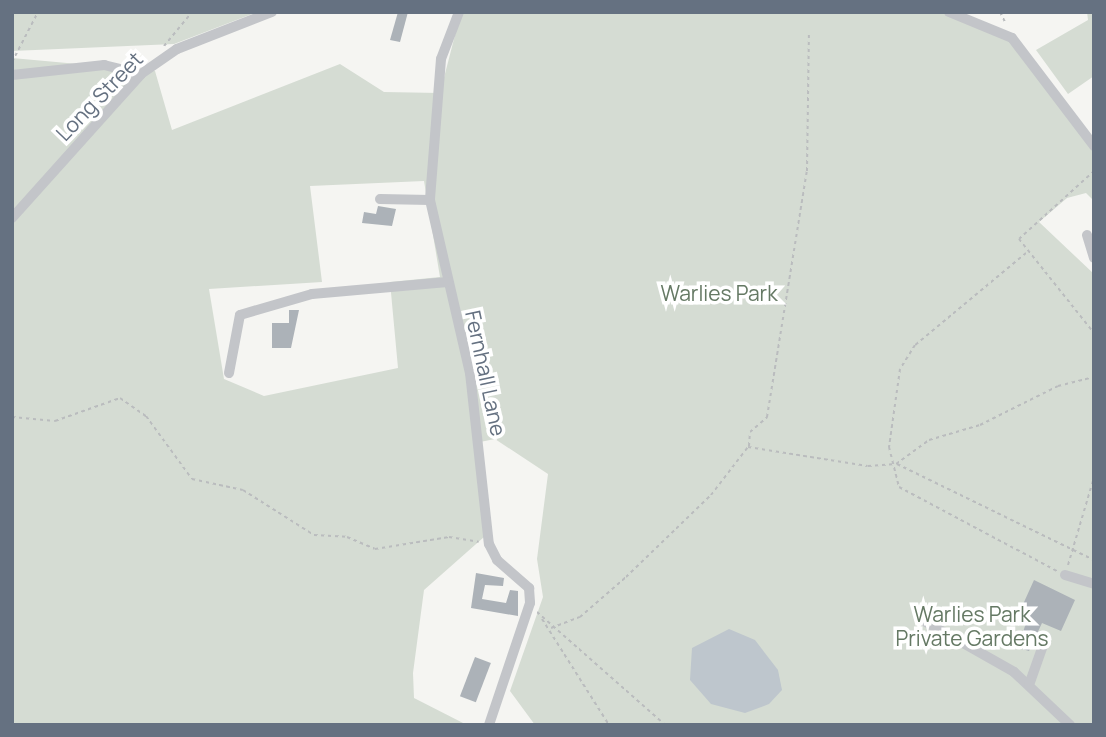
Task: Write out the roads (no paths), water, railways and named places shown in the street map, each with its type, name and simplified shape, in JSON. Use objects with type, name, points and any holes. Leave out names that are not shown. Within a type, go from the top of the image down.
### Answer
[{"type":"street","name":"Long Street","points":[[12,218],[141,74],[177,49],[272,12]]},
{"type":"street","name":"Fernhall Lane","points":[[459,12],[441,59],[430,200],[474,397],[489,544],[497,560],[529,588],[530,606],[489,725]]},
{"type":"street","points":[[949,12],[1012,38],[1094,146]]},
{"type":"street","points":[[12,75],[104,65],[141,74]]},
{"type":"street","points":[[380,199],[430,200]]},
{"type":"street","points":[[1087,235],[1094,258]]},
{"type":"street","points":[[229,373],[240,315],[312,295],[447,282]]},
{"type":"street","points":[[1066,571],[1094,584]]},
{"type":"street","points":[[924,621],[1014,672],[1070,725]]},
{"type":"street","points":[[1029,685],[1046,637]]},
{"type":"park label","name":"Warlies Park","points":[[719,293]]},
{"type":"park label","name":"Warlies Park Private Gardens","points":[[972,626]]}]
